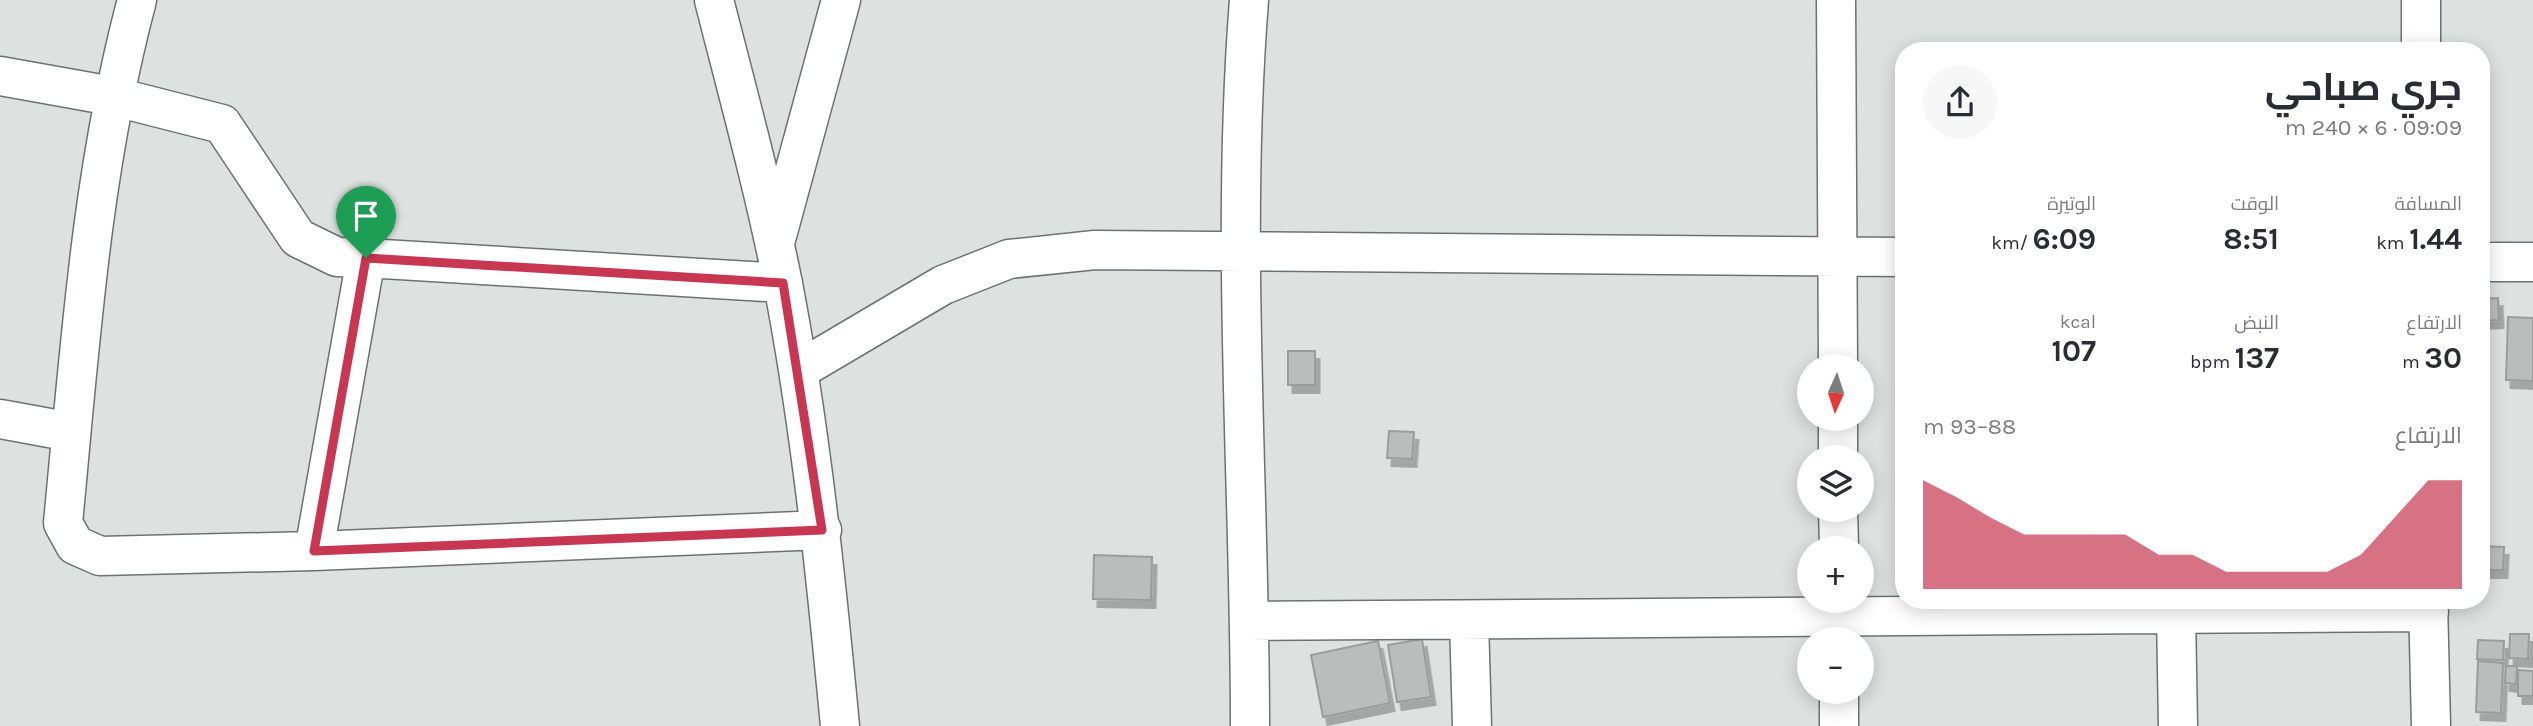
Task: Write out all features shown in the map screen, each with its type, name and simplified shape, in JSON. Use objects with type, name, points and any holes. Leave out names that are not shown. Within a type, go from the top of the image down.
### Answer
[{"type":"street","points":[[137,0],[112,96],[89,243],[63,523],[75,545],[100,556],[314,551],[822,530]]},
{"type":"street","points":[[714,0],[775,245],[799,370],[822,530],[840,726]]},
{"type":"street","points":[[775,245],[841,0]]},
{"type":"street","points":[[1249,0],[1245,50],[1242,251],[1250,726]]},
{"type":"street","points":[[1836,0],[1838,354]]},
{"type":"street","points":[[2421,0],[2421,42]]},
{"type":"street","points":[[0,76],[112,96],[222,124],[298,238],[337,257],[783,283]]},
{"type":"street","points":[[799,370],[943,285],[1009,259],[1095,250],[1895,257]]},
{"type":"street","points":[[314,551],[366,258]]},
{"type":"street","points":[[2490,262],[2533,262]]},
{"type":"street","points":[[0,419],[71,432]]},
{"type":"street","points":[[1250,621],[1839,619],[2320,609]]},
{"type":"street","points":[[2428,609],[2431,726]]},
{"type":"street","points":[[2176,613],[2178,726]]},
{"type":"street","points":[[1469,620],[1472,726]]},
{"type":"street","points":[[1839,704],[1839,726]]},
{"type":"building","points":[[2490,298],[2498,298],[2499,320],[2490,321]]},
{"type":"building","points":[[2508,317],[2533,318],[2533,381],[2506,380]]},
{"type":"building","points":[[1288,351],[1315,351],[1315,385],[1288,385]]},
{"type":"building","points":[[1389,431],[1414,432],[1412,459],[1387,458]]},
{"type":"building","points":[[2490,546],[2504,547],[2503,570],[2490,570]]},
{"type":"building","points":[[1094,555],[1152,557],[1151,600],[1093,599]]},
{"type":"building","points":[[2510,634],[2529,634],[2528,659],[2509,658]]},
{"type":"building","points":[[1422,639],[1431,697],[1397,702],[1388,645]]},
{"type":"building","points":[[2478,640],[2504,641],[2503,660],[2477,659]]},
{"type":"building","points":[[1378,641],[1390,703],[1323,717],[1311,655]]},
{"type":"building","points":[[2478,661],[2503,663],[2501,713],[2476,712]]},
{"type":"building","points":[[2506,666],[2517,666],[2516,684],[2505,683]]},
{"type":"building","points":[[2518,670],[2533,671],[2533,696],[2518,696]]},
{"type":"route","points":[[366,258],[783,283],[799,370],[822,530],[314,551],[366,258]]}]
